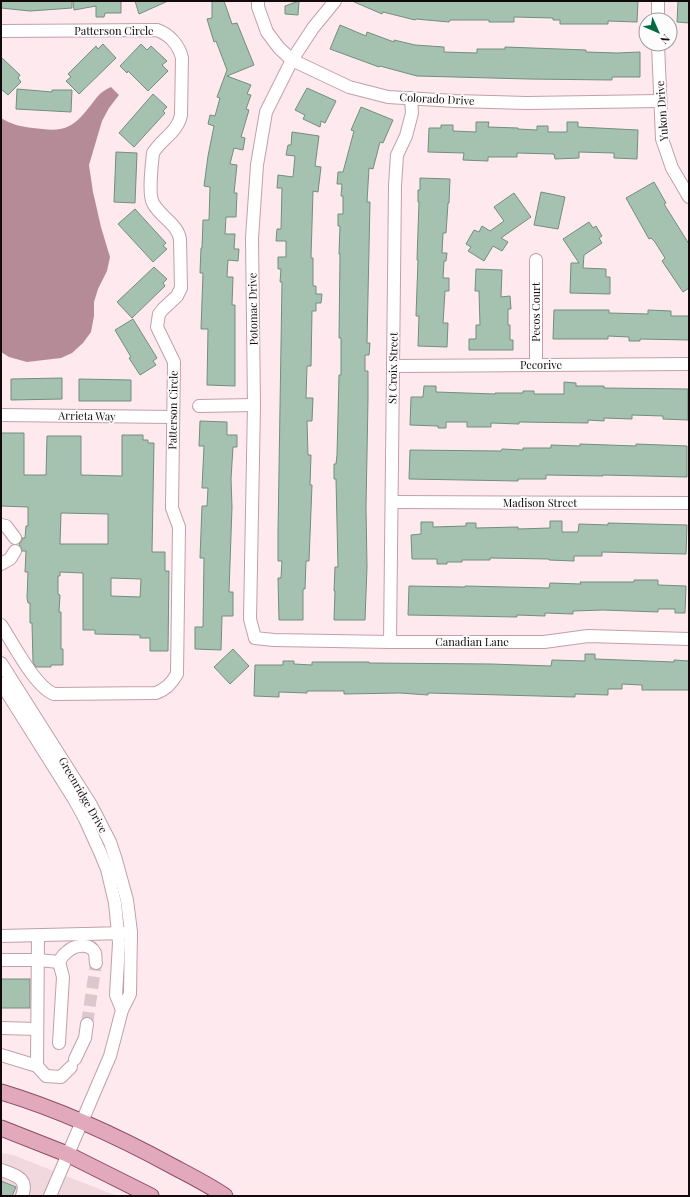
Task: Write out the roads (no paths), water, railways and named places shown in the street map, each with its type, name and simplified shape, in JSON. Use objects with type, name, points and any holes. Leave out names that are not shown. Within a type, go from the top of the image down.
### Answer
[{"type":"main road","points":[[1,1092],[23,1098],[82,1122],[143,1150],[225,1196]]},
{"type":"main road","points":[[1,1128],[68,1154],[151,1196]]},
{"type":"street","name":"Colorado Drive","points":[[258,1],[258,7],[267,32],[279,48],[292,60],[349,87],[388,96],[411,98],[527,103],[660,101]]},
{"type":"street","name":"Potomac Drive","points":[[255,638],[250,619],[254,405],[252,238],[257,164],[266,112],[292,60],[313,28],[335,1]]},
{"type":"street","points":[[658,1],[658,12]]},
{"type":"street","name":"Patterson Circle","points":[[1,31],[157,30],[164,32],[171,39],[180,52],[182,58],[180,122],[177,128],[156,148],[153,153],[151,198],[156,208],[179,232],[180,239],[180,288],[178,296],[159,314],[157,327],[158,332],[174,362],[172,417],[172,508],[179,527],[177,674],[171,684],[164,690],[156,693],[54,694],[47,691],[36,680],[1,625]]},
{"type":"street","name":"Yukon Drive","points":[[658,52],[662,139],[672,168],[689,197]]},
{"type":"street","name":"St Croix Street","points":[[390,642],[395,186],[397,155],[406,136],[412,113],[411,98]]},
{"type":"street","name":"Pecos Court","points":[[536,260],[536,365]]},
{"type":"street","name":"Pecorive","points":[[394,366],[689,364]]},
{"type":"street","points":[[199,406],[254,405]]},
{"type":"street","name":"Arrieta Way","points":[[1,415],[172,417]]},
{"type":"street","name":"Madison Street","points":[[392,502],[689,503]]},
{"type":"street","points":[[1,525],[6,526],[15,538]]},
{"type":"street","points":[[1,564],[10,559],[15,551]]},
{"type":"street","name":"Canadian Lane","points":[[255,638],[274,640],[390,642],[544,642],[588,636],[689,638]]},
{"type":"street","name":"Greenridge Drive","points":[[1,663],[63,760],[103,827],[116,860],[130,917],[132,932],[130,994],[122,1010],[110,1056],[50,1196]]},
{"type":"street","name":"Greenridge Drive","points":[[1,683],[74,799],[85,819],[107,869],[115,903],[119,943],[116,995],[122,1010]]},
{"type":"street","points":[[1,936],[132,932]]},
{"type":"street","points":[[37,1066],[38,936]]},
{"type":"street","points":[[59,962],[67,952],[74,947],[82,945],[90,948],[95,954],[96,963]]},
{"type":"street","points":[[1,960],[38,960],[59,962]]},
{"type":"street","points":[[59,962],[63,978],[59,1043]]},
{"type":"street","points":[[1,1055],[37,1066],[46,1076],[61,1077],[73,1063],[85,1038],[87,1024]]},
{"type":"street","points":[[1,1028],[37,1029]]},
{"type":"street","points":[[1,1170],[17,1176],[22,1181],[24,1189],[22,1196]]},
{"type":"tunnel","points":[[87,1024],[96,963]]}]
